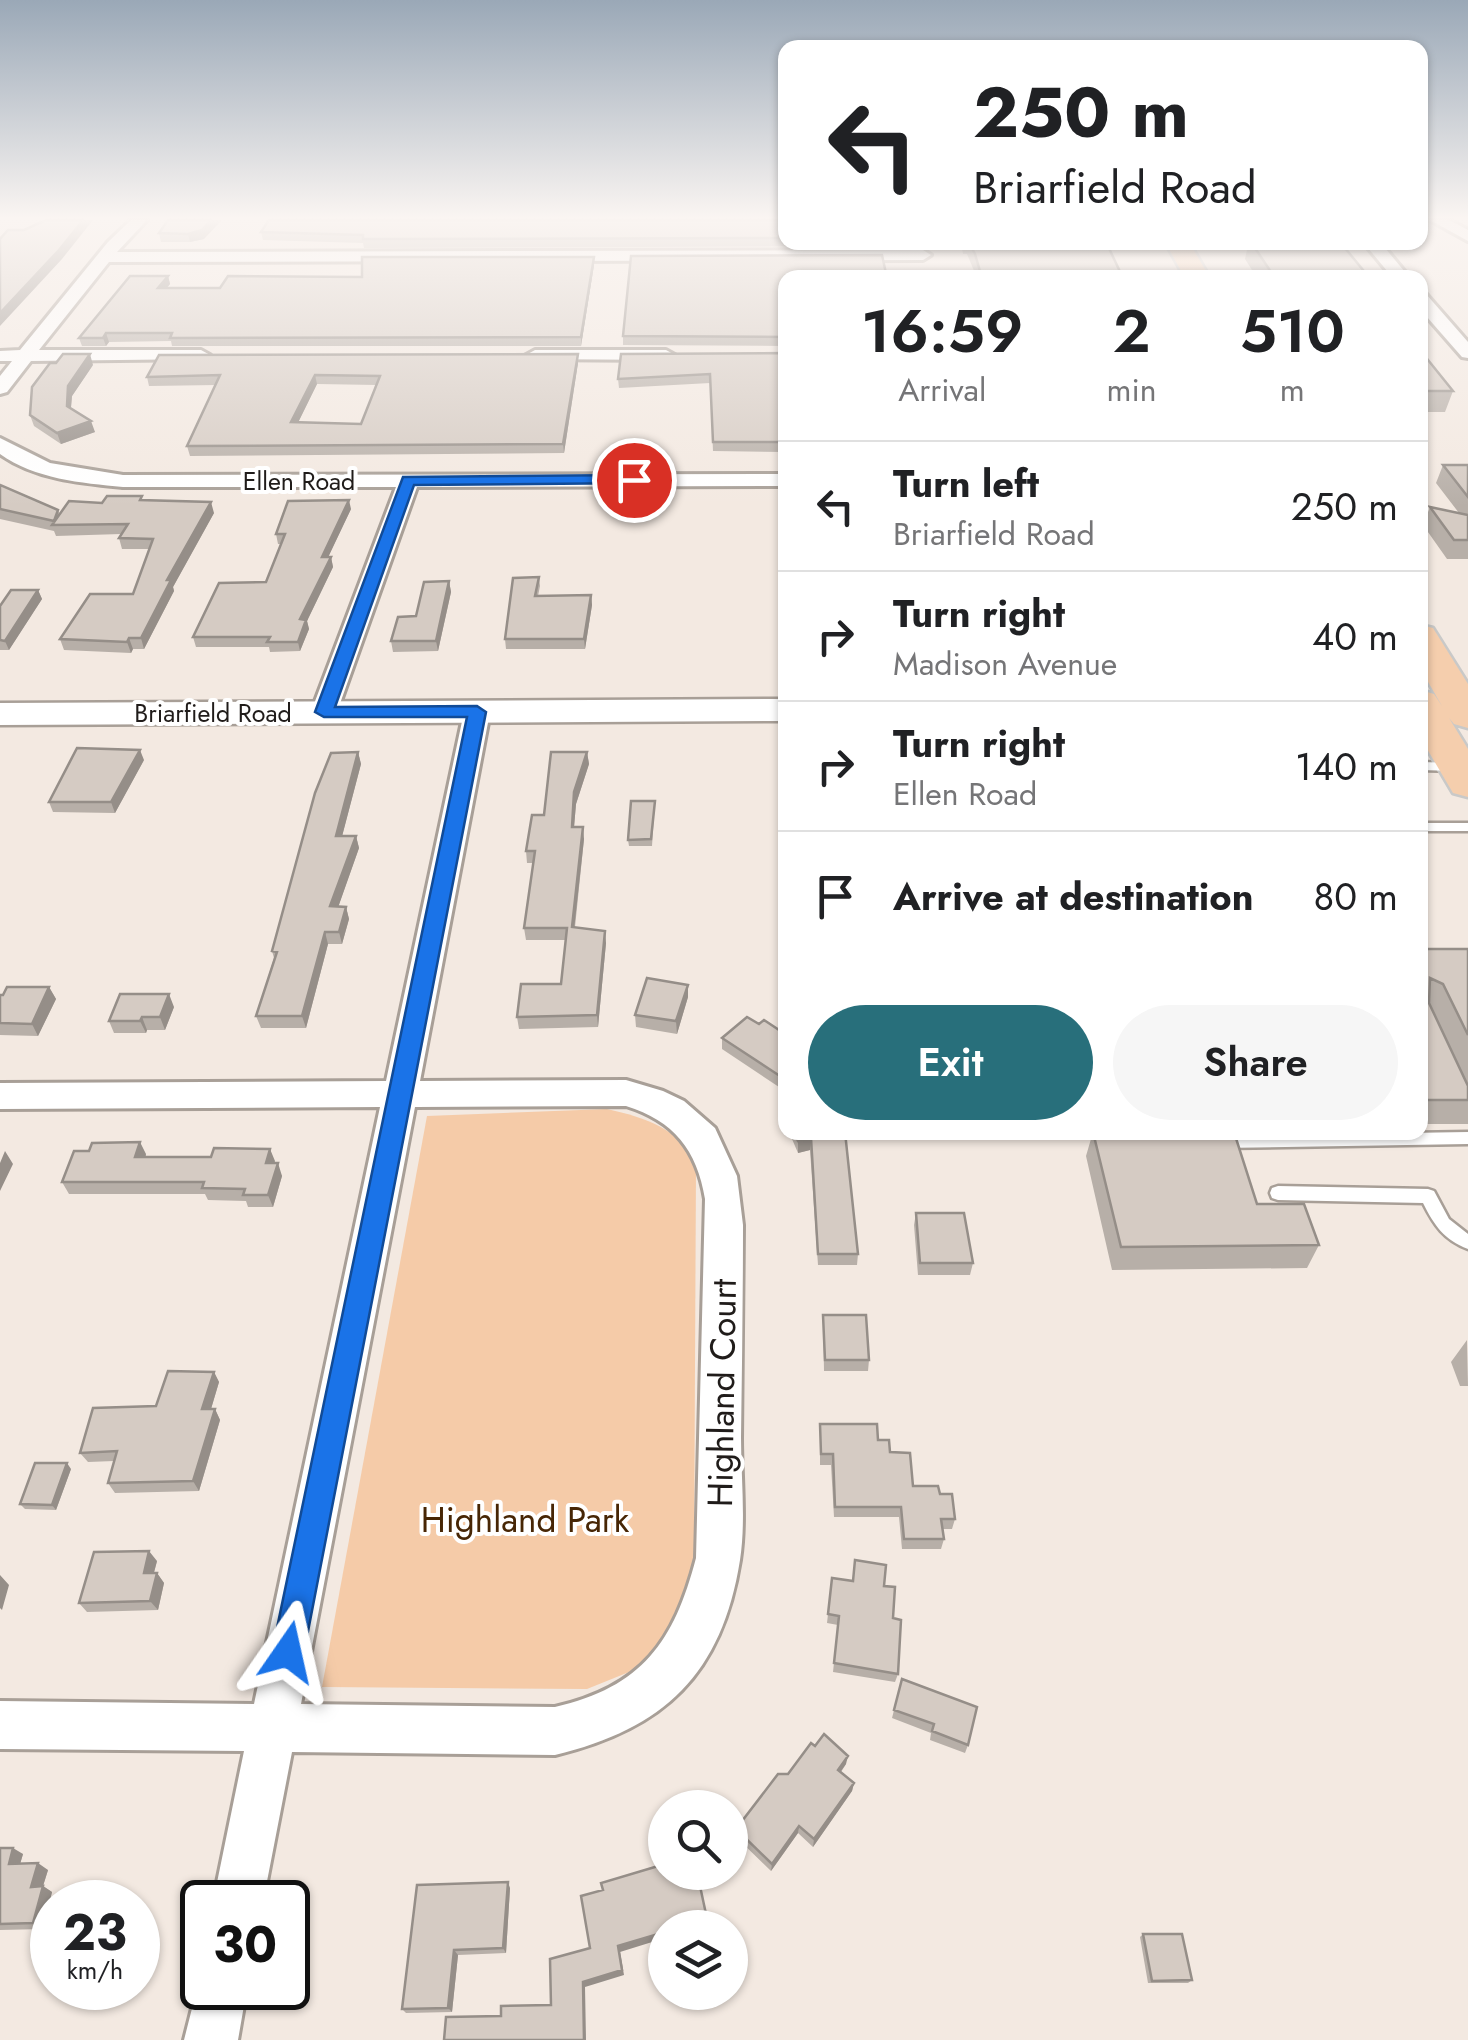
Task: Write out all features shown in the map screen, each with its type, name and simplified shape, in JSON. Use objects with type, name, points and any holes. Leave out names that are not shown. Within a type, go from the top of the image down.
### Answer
[{"type":"main road","points":[[1428,661],[1441,702],[1449,772]]},
{"type":"main road","name":"Briarfield Road","points":[[0,714],[778,710]]},
{"type":"street","points":[[0,388],[58,315]]},
{"type":"street","points":[[1435,315],[1468,353]]},
{"type":"street","points":[[508,355],[686,354]]},
{"type":"street","points":[[0,356],[218,356]]},
{"type":"street","name":"Ellen Road","points":[[0,444],[31,463],[93,478],[778,480]]},
{"type":"street","points":[[324,712],[408,480]]},
{"type":"street","points":[[242,1880],[477,712]]},
{"type":"street","name":"Highland Court","points":[[0,1096],[626,1093],[670,1108],[703,1137],[725,1192],[718,1558],[708,1603],[676,1667],[648,1693],[598,1720],[556,1731],[0,1724]]},
{"type":"street","points":[[211,2040],[217,2010]]},
{"type":"lane","points":[[1428,826],[1468,827]]},
{"type":"lane","points":[[1428,1137],[1468,1138]]},
{"type":"lane","points":[[1210,1142],[1233,1140]]},
{"type":"lane","points":[[1278,1193],[1428,1196],[1440,1222],[1454,1237],[1468,1242]]},
{"type":"green space","name":"Highland Park","points":[[607,1109],[649,1121],[672,1134],[696,1169],[694,1565],[682,1608],[664,1645],[634,1670],[587,1689],[322,1687],[427,1116]]},
{"type":"building","points":[[98,315],[585,315],[581,337],[170,338],[172,333],[106,333],[103,338],[79,338]]},
{"type":"building","points":[[625,315],[778,315],[778,337],[623,336]]},
{"type":"building","points":[[778,353],[778,442],[713,442],[710,374],[618,379],[621,354]]},
{"type":"building","points":[[63,354],[90,354],[68,386],[67,406],[91,421],[57,433],[30,415],[32,387],[50,363],[56,363]]},
{"type":"building","points":[[578,354],[563,444],[187,446],[220,375],[147,377],[159,355]],"holes":[[[315,375],[380,376],[361,424],[291,422]]]},
{"type":"building","points":[[1428,360],[1453,391],[1428,391]]},
{"type":"building","points":[[1443,465],[1468,465],[1468,497]]},
{"type":"building","points":[[0,485],[58,510],[54,521],[0,509]]},
{"type":"building","points":[[107,496],[211,502],[167,580],[171,580],[141,638],[129,638],[127,642],[60,639],[90,594],[133,594],[153,539],[119,538],[128,524],[52,525],[69,501],[102,503]]},
{"type":"building","points":[[349,500],[322,557],[331,557],[300,619],[306,620],[298,642],[267,642],[270,637],[193,637],[219,583],[266,582],[285,534],[276,534],[288,501]]},
{"type":"building","points":[[1430,507],[1468,515],[1468,540],[1454,540]]},
{"type":"building","points":[[539,577],[535,596],[591,595],[584,639],[505,639],[513,578]]},
{"type":"building","points":[[449,581],[436,641],[391,641],[398,617],[416,616],[424,582]]},
{"type":"building","points":[[11,590],[38,590],[5,641],[0,640],[0,606]]},
{"type":"building","points":[[77,748],[140,750],[111,802],[49,802]]},
{"type":"building","points":[[358,752],[336,836],[356,836],[330,906],[346,907],[339,932],[325,932],[302,1016],[256,1016],[277,952],[272,951],[315,793],[331,753]]},
{"type":"building","points":[[551,752],[587,752],[574,792],[572,827],[583,827],[572,927],[605,931],[597,1015],[517,1017],[521,984],[561,984],[567,928],[524,928],[535,851],[526,851],[532,815],[544,815]]},
{"type":"building","points":[[631,801],[655,801],[651,839],[628,840]]},
{"type":"building","points":[[1428,949],[1468,949],[1468,1035],[1443,984],[1430,978],[1429,1003],[1468,1086],[1468,1100],[1428,1100]]},
{"type":"building","points":[[647,978],[688,985],[676,1021],[635,1015]]},
{"type":"building","points":[[7,987],[49,987],[32,1024],[0,1023],[0,995]]},
{"type":"building","points":[[120,994],[169,994],[160,1017],[109,1021]]},
{"type":"building","points":[[747,1017],[759,1024],[764,1020],[778,1029],[778,1075],[722,1038]]},
{"type":"building","points":[[811,1140],[846,1140],[858,1254],[818,1254]]},
{"type":"building","points":[[1095,1140],[1237,1140],[1257,1204],[1304,1204],[1319,1245],[1121,1247]]},
{"type":"building","points":[[140,1142],[135,1157],[211,1157],[214,1148],[270,1149],[266,1163],[278,1163],[268,1195],[243,1195],[245,1189],[202,1188],[204,1182],[62,1182],[74,1151],[89,1151],[92,1143]]},
{"type":"building","points":[[916,1213],[964,1213],[973,1263],[920,1263]]},
{"type":"building","points":[[823,1315],[866,1315],[869,1360],[825,1360]]},
{"type":"building","points":[[168,1371],[214,1372],[202,1409],[215,1409],[193,1481],[108,1483],[117,1451],[80,1453],[93,1408],[156,1406]]},
{"type":"building","points":[[820,1424],[877,1424],[878,1440],[889,1440],[890,1452],[910,1453],[913,1486],[938,1486],[940,1494],[952,1494],[955,1519],[941,1519],[944,1539],[904,1539],[901,1507],[835,1507],[833,1454],[821,1454]]},
{"type":"building","points":[[35,1463],[67,1463],[52,1505],[20,1504]]},
{"type":"building","points":[[149,1551],[144,1573],[157,1573],[150,1601],[79,1603],[94,1552]]},
{"type":"building","points":[[855,1560],[886,1565],[884,1586],[895,1587],[893,1618],[901,1620],[898,1674],[834,1663],[839,1616],[828,1614],[832,1578],[853,1581]]},
{"type":"building","points":[[902,1679],[977,1707],[968,1745],[932,1731],[934,1724],[894,1710]]},
{"type":"building","points":[[824,1734],[848,1756],[838,1770],[854,1783],[814,1839],[799,1826],[772,1864],[748,1841],[748,1813],[778,1774],[788,1774],[811,1743],[815,1746]]},
{"type":"building","points":[[0,1848],[13,1848],[9,1864],[38,1863],[30,1880],[30,1923],[0,1924]]},
{"type":"building","points":[[648,1869],[648,1890],[701,1890],[705,1910],[648,1910],[648,1937],[618,1946],[622,1970],[583,1982],[584,2040],[444,2040],[446,2017],[501,2016],[501,2006],[551,2005],[550,1959],[590,1948],[581,1896],[603,1890],[601,1883]]},
{"type":"building","points":[[508,1882],[503,1948],[454,1950],[448,2008],[402,2009],[417,1885]]},
{"type":"building","points":[[1143,1934],[1182,1934],[1192,1980],[1152,1981]]},
{"type":"route","points":[[288,1652],[477,712],[324,712],[408,480],[634,480]]}]
